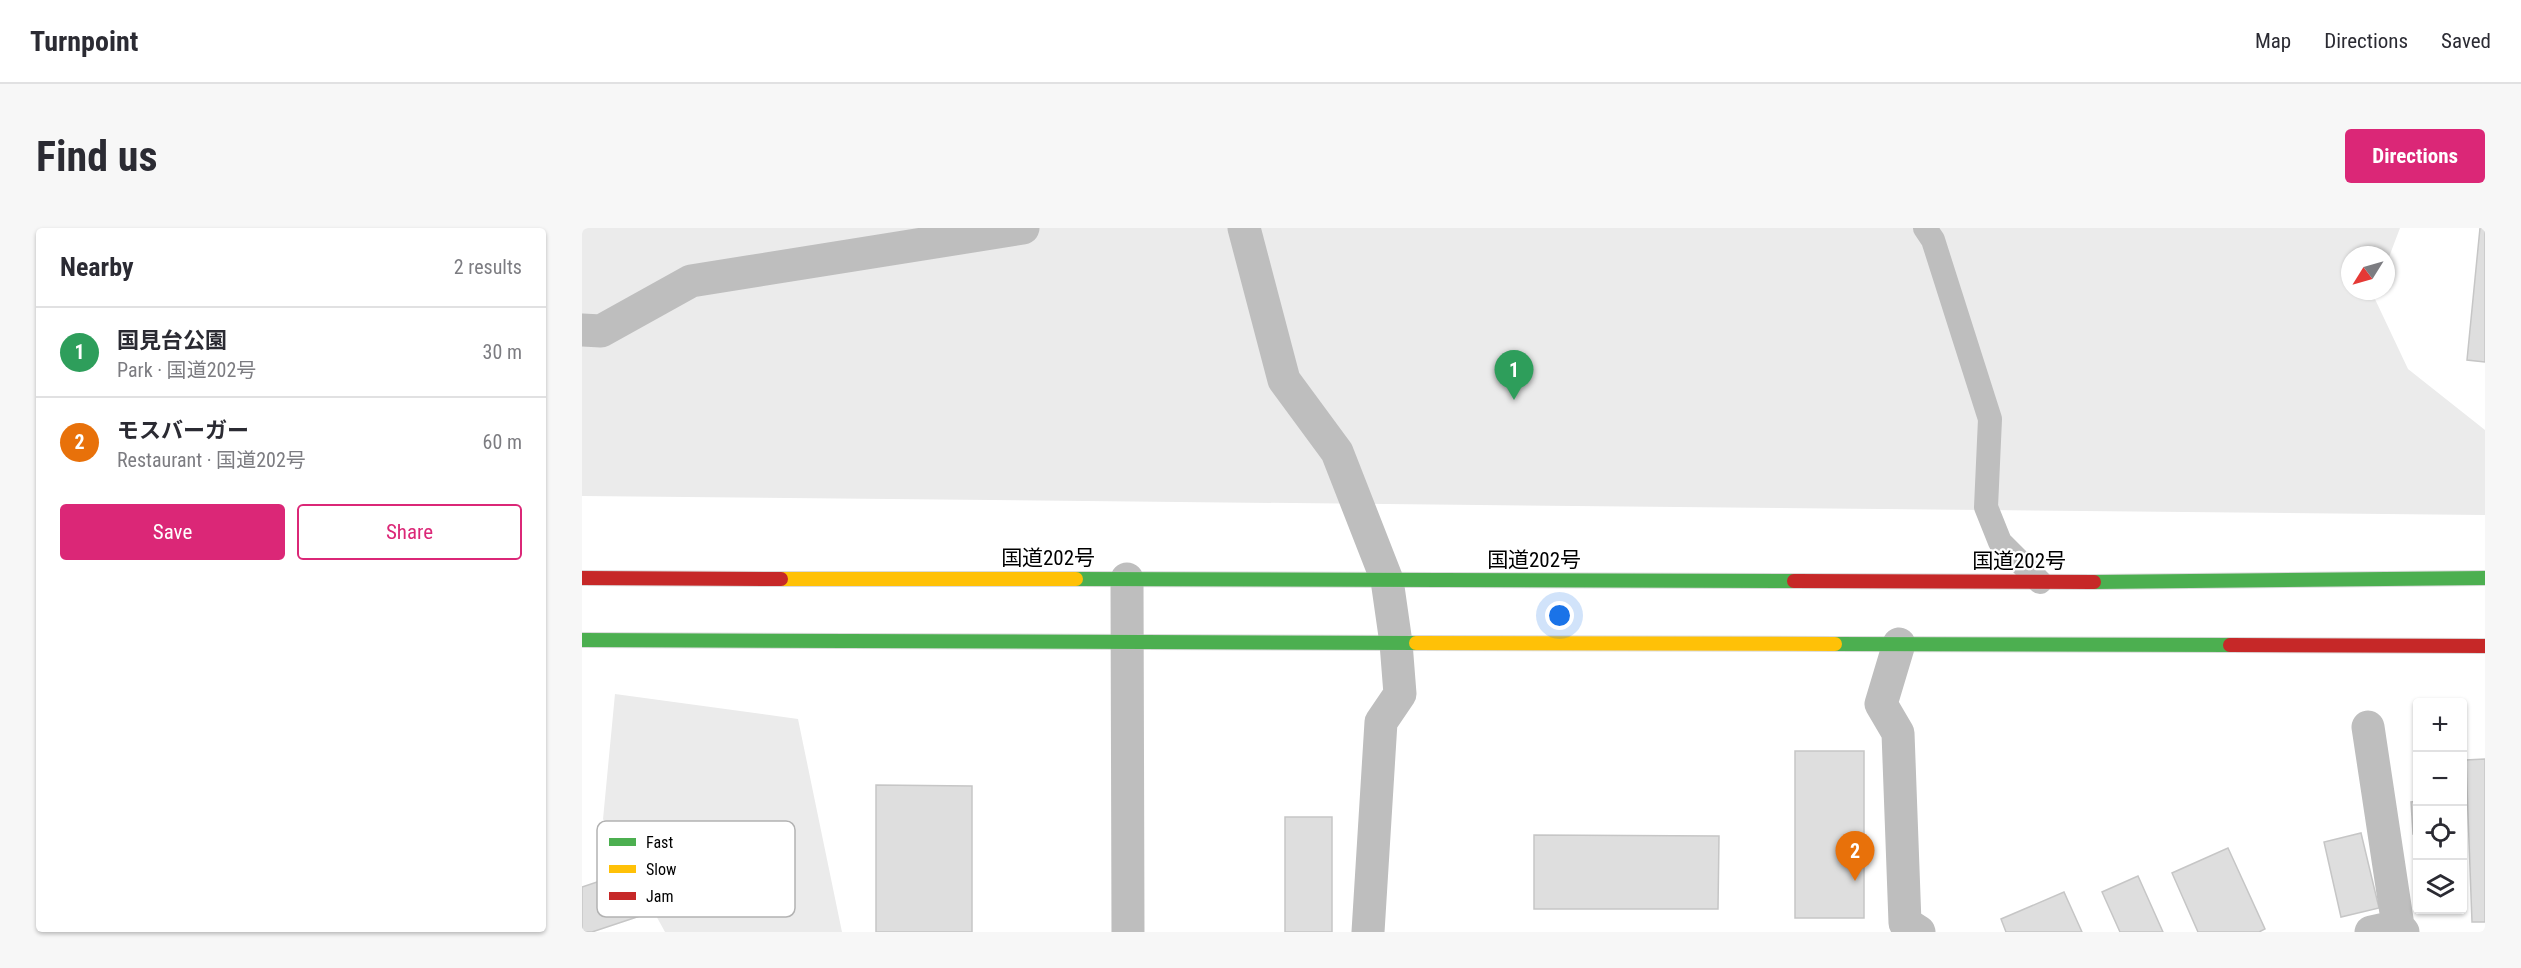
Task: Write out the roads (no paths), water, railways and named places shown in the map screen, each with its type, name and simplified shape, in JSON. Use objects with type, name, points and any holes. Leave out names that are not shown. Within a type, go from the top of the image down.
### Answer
[{"type":"highway","name":"国道202号","points":[[582,578],[2040,582],[2485,578]]},
{"type":"highway","points":[[582,640],[2485,646]]},
{"type":"street","points":[[582,330],[601,331],[691,280],[1023,228]]},
{"type":"street","points":[[1244,228],[1284,380],[1337,452],[1388,580],[1400,694],[1381,722],[1368,932]]},
{"type":"street","points":[[1127,579],[1128,932]]},
{"type":"street","points":[[1899,644],[1881,704],[1898,733],[1905,923],[1919,932]]},
{"type":"street","points":[[2368,727],[2390,930]]},
{"type":"lane","points":[[1924,228],[1933,240],[1989,419],[1986,507],[2000,542],[2040,582]]},
{"type":"place","name":"国見台公園","points":[[1514,400]]},
{"type":"place","name":"モスバーガー","points":[[1855,881]]}]
